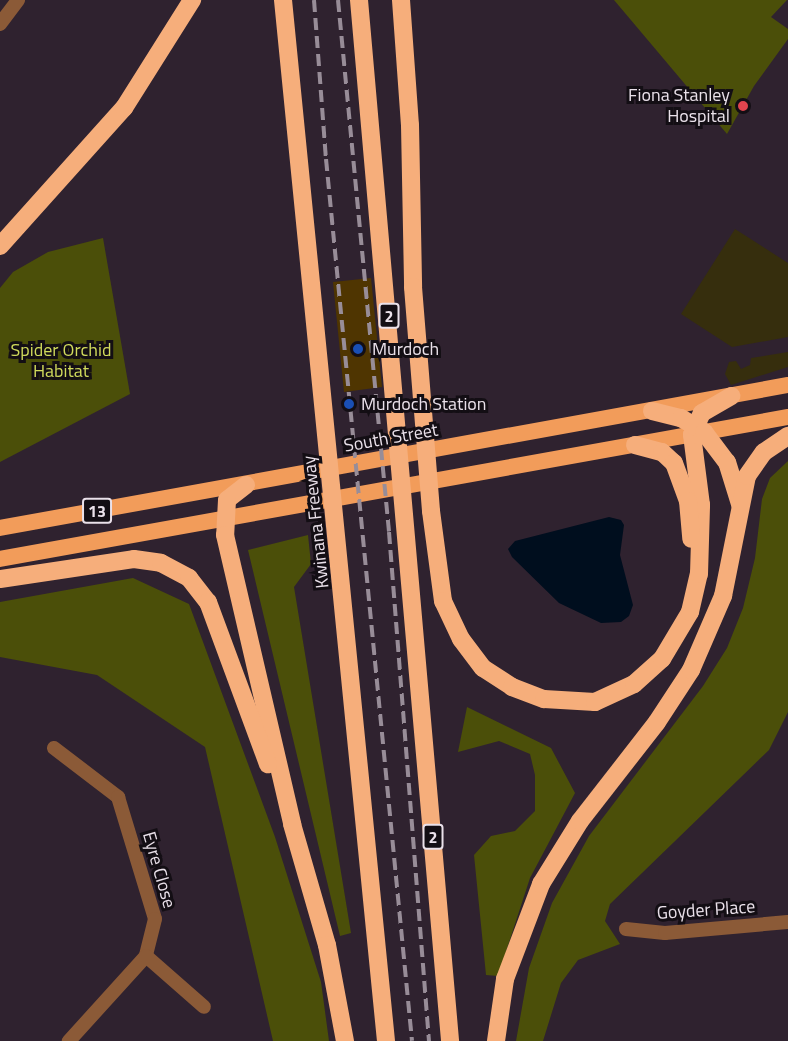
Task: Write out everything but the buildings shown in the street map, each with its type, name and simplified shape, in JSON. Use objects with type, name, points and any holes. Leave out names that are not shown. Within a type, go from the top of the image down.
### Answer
[{"type":"highway","points":[[0,246],[124,108],[192,0]]},
{"type":"highway","name":"Kwinana Freeway","points":[[283,0],[386,1041]]},
{"type":"highway","name":"2","points":[[358,0],[450,1041]]},
{"type":"highway","points":[[401,0],[410,125],[414,287],[431,511],[442,601],[471,654],[498,679],[544,699],[577,702],[612,697],[634,684],[662,659],[682,627],[696,594],[702,536],[697,431],[715,402],[731,396]]},
{"type":"highway","name":"South Street","points":[[0,528],[788,386]]},
{"type":"highway","points":[[652,411],[697,431],[727,462],[740,506]]},
{"type":"highway","name":"13","points":[[0,559],[635,445],[697,431],[788,417]]},
{"type":"highway","points":[[496,1041],[505,979],[542,884],[580,821],[657,722],[704,645],[723,597],[747,476],[764,452],[788,436]]},
{"type":"highway","points":[[635,445],[662,452],[674,463],[688,501],[690,573],[682,627]]},
{"type":"highway","points":[[246,485],[227,500],[223,519],[292,824],[327,945],[345,1041]]},
{"type":"highway","points":[[0,579],[134,559],[161,563],[189,578],[208,602],[292,824]]},
{"type":"street","points":[[0,24],[18,0]]},
{"type":"street","name":"Eyre Close","points":[[54,748],[118,796],[155,919],[146,956],[69,1041]]},
{"type":"street","name":"Goyder Place","points":[[626,929],[665,933],[788,922]]},
{"type":"street","points":[[146,956],[204,1007]]},
{"type":"green space","name":"Fiona Stanley Hospital","points":[[614,0],[787,0],[771,17],[788,29],[788,39],[754,86],[727,134]]},
{"type":"green space","name":"Spider Orchid Habitat","points":[[103,238],[130,394],[0,462],[0,288],[13,272],[48,252]]},
{"type":"green space","points":[[788,461],[788,712],[769,750],[610,904],[605,921],[620,944],[578,960],[561,983],[543,1041],[516,1041],[529,968],[552,903],[589,836],[703,686],[727,648],[743,608],[755,558],[762,499],[770,478]]},
{"type":"green space","points":[[308,535],[311,564],[294,587],[351,933],[340,936],[248,550]]},
{"type":"green space","points":[[133,578],[189,604],[275,837],[321,982],[329,1041],[273,1041],[205,747],[97,675],[0,657],[0,602]]},
{"type":"green space","points":[[467,707],[551,748],[575,793],[530,878],[498,976],[486,975],[474,855],[491,836],[515,831],[535,811],[535,775],[530,754],[499,741],[458,752]]},
{"type":"sand","points":[[735,229],[788,263],[788,337],[732,347],[681,314]]},
{"type":"sand","points":[[788,352],[788,367],[731,385],[725,374],[729,362],[736,361],[741,369],[750,365],[751,358]]},
{"type":"water","points":[[609,517],[621,520],[624,525],[620,555],[633,605],[629,616],[621,622],[601,623],[559,603],[512,557],[508,549],[515,541]]},
{"type":"railway","points":[[314,0],[326,159],[412,1041]]},
{"type":"railway","points":[[338,0],[389,532],[429,1041]]},
{"type":"place","name":"Fiona Stanley Hospital","points":[[743,106]]},
{"type":"place","name":"Murdoch","points":[[358,349]]},
{"type":"place","name":"Murdoch Station","points":[[349,404]]}]
